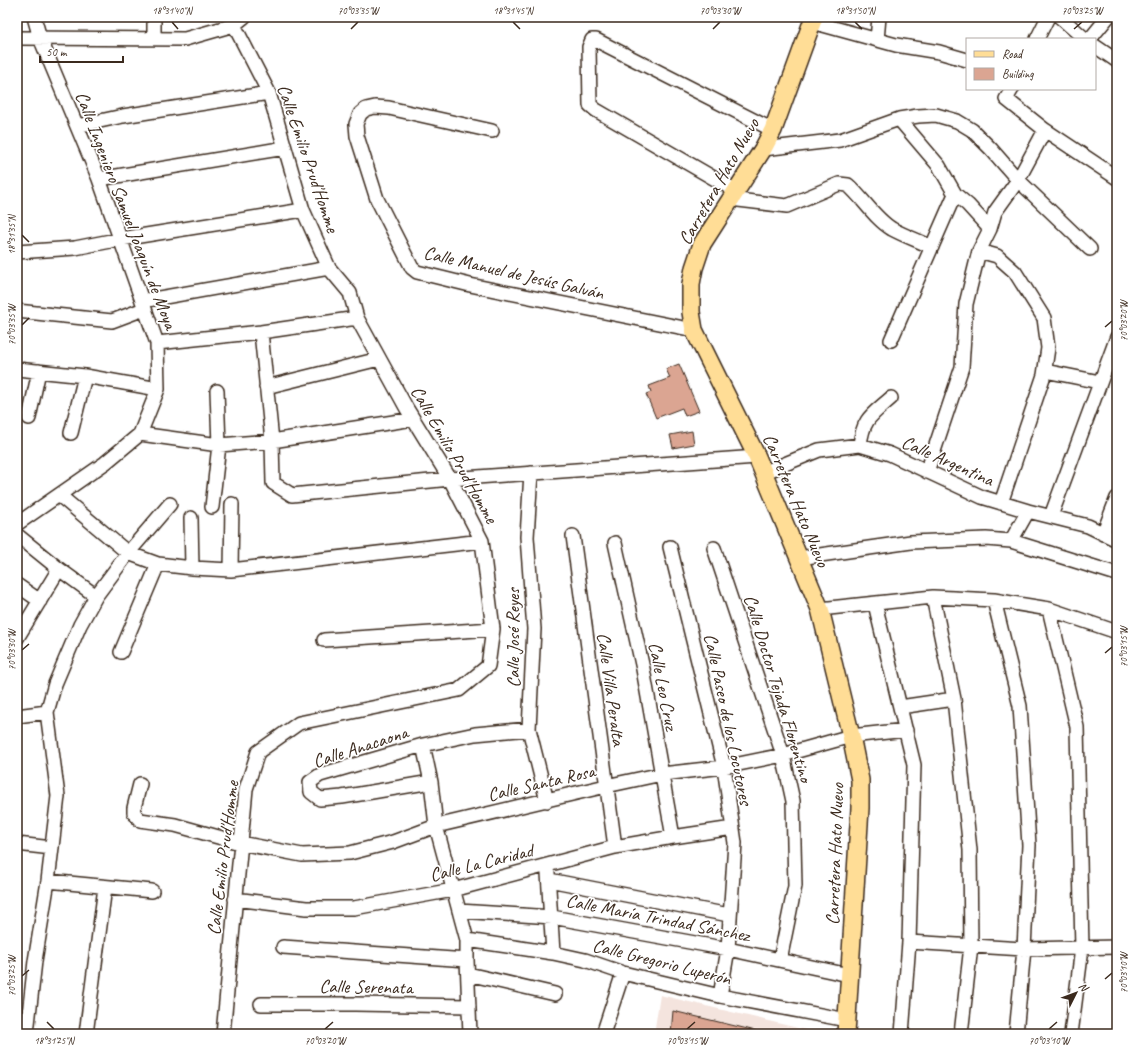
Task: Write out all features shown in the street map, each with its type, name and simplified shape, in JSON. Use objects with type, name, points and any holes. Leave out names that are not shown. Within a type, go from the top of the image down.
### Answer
[{"type":"main road","name":"Carretera Hato Nuevo","points":[[813,19],[773,130],[763,149],[702,244],[694,268],[691,284],[690,312],[694,330],[757,457],[820,609],[851,736],[860,780],[860,808],[847,1027]]},
{"type":"street","name":"Calle Ingeniero Samuel Joaquín de Moya","points":[[17,524],[105,463],[140,434],[158,389],[157,343],[99,179],[40,38],[34,17]]},
{"type":"street","points":[[154,17],[154,39]]},
{"type":"street","points":[[877,40],[879,17]]},
{"type":"street","points":[[1038,38],[1048,17]]},
{"type":"street","points":[[1060,17],[1084,38]]},
{"type":"street","points":[[1091,38],[1108,17]]},
{"type":"street","points":[[813,19],[877,40],[896,45],[939,52],[966,60]]},
{"type":"street","points":[[17,38],[185,39],[239,21]]},
{"type":"street","name":"Calle Emilio Prud'Homme","points":[[223,1034],[246,789],[258,752],[299,723],[459,690],[488,666],[492,630],[482,541],[450,479],[412,418],[357,318],[350,293],[329,268],[303,210],[269,93],[239,21]]},
{"type":"street","points":[[773,130],[596,40],[592,40],[590,43],[590,105],[733,195],[787,206],[839,184],[848,185],[860,195],[878,216],[892,229],[932,247]]},
{"type":"street","points":[[1096,47],[1117,61]]},
{"type":"street","points":[[1011,90],[1006,99],[1045,130],[1117,178]]},
{"type":"street","points":[[77,126],[123,116],[269,93]]},
{"type":"street","name":"Calle Manuel de Jesús Galván","points":[[492,131],[389,108],[375,107],[366,109],[360,114],[356,124],[357,136],[377,199],[412,268],[417,272],[470,285],[694,330]]},
{"type":"street","points":[[763,149],[840,140],[899,119],[936,115],[957,121],[972,130],[1018,180],[1090,249]]},
{"type":"street","points":[[899,119],[939,166],[955,194],[968,205],[990,229]]},
{"type":"street","points":[[927,472],[962,367],[966,304],[979,251],[990,229],[995,212],[1018,180],[1045,130]]},
{"type":"street","points":[[99,179],[285,148]]},
{"type":"street","points":[[891,340],[955,194]]},
{"type":"street","points":[[17,252],[75,248],[121,239],[303,210]]},
{"type":"street","points":[[979,251],[997,256],[1015,272],[1044,318],[1048,348],[1045,371],[1001,503]]},
{"type":"street","points":[[17,311],[112,321],[144,305],[329,268]]},
{"type":"street","points":[[157,343],[261,332],[357,318]]},
{"type":"street","points":[[261,332],[272,441],[274,483],[292,495],[450,479],[757,457]]},
{"type":"street","points":[[1051,516],[1117,337]]},
{"type":"street","points":[[266,387],[379,359]]},
{"type":"street","points":[[17,369],[84,376],[158,389]]},
{"type":"street","points":[[29,418],[39,371]]},
{"type":"street","points":[[1045,371],[1100,382]]},
{"type":"street","points":[[71,433],[84,376]]},
{"type":"street","points":[[212,507],[219,445],[217,391]]},
{"type":"street","points":[[860,445],[862,430],[868,418],[891,398]]},
{"type":"street","points":[[140,434],[219,445],[272,441],[412,418]]},
{"type":"street","name":"Calle Argentina","points":[[763,473],[819,450],[860,445],[890,454],[982,497],[1028,511],[1088,526],[1117,540]]},
{"type":"street","name":"Calle José Reyes","points":[[531,473],[527,537],[534,629],[529,729],[547,801]]},
{"type":"street","points":[[58,495],[128,553],[158,564],[192,568],[232,570],[482,541]]},
{"type":"street","points":[[1103,534],[1117,498]]},
{"type":"street","points":[[25,1032],[48,881],[58,796],[46,712],[55,684],[80,625],[96,596],[128,553],[170,504]]},
{"type":"street","points":[[232,504],[232,570]]},
{"type":"street","points":[[1011,541],[1028,511]]},
{"type":"street","points":[[191,518],[192,568]]},
{"type":"street","points":[[17,535],[59,569],[96,596]]},
{"type":"street","name":"Calle Villa Peralta","points":[[573,536],[615,847]]},
{"type":"street","points":[[799,558],[911,542],[971,539],[1011,541],[1117,574]]},
{"type":"street","name":"Calle Leo Cruz","points":[[616,543],[642,669],[673,837]]},
{"type":"street","name":"Calle Paseo de los Locutores","points":[[670,547],[724,767],[735,843],[728,949],[720,996]]},
{"type":"street","name":"Calle Doctor Tejada Florentino","points":[[714,548],[783,755],[793,801],[795,886],[780,960]]},
{"type":"street","points":[[121,652],[158,564]]},
{"type":"street","points":[[17,638],[59,569]]},
{"type":"street","points":[[17,585],[40,601]]},
{"type":"street","points":[[820,609],[933,597],[994,600],[1049,609],[1117,632]]},
{"type":"street","points":[[933,597],[954,699],[970,850],[971,946],[961,1034]]},
{"type":"street","points":[[994,600],[1020,706],[1029,845],[1024,949],[1016,1034]]},
{"type":"street","points":[[875,604],[914,765],[909,942],[902,1034]]},
{"type":"street","points":[[1049,609],[1077,727],[1082,948],[1071,1034]]},
{"type":"street","points":[[324,640],[492,630]]},
{"type":"street","points":[[900,707],[954,699]]},
{"type":"street","points":[[17,716],[46,712]]},
{"type":"street","name":"Calle Anacaona","points":[[431,782],[320,799],[311,792],[310,782],[320,775],[423,746],[475,734],[529,729]]},
{"type":"street","name":"Calle Santa Rosa","points":[[140,784],[134,813],[140,820],[175,825],[240,843],[302,855],[350,853],[393,842],[436,826],[606,786],[662,774],[724,767],[783,755],[851,736],[906,730]]},
{"type":"street","points":[[423,746],[431,782],[436,826],[467,940],[470,1034]]},
{"type":"street","name":"Calle La Caridad","points":[[235,899],[306,908],[354,908],[453,890],[615,847],[733,828]]},
{"type":"street","points":[[17,844],[52,848]]},
{"type":"street","points":[[548,865],[554,953]]},
{"type":"street","points":[[549,880],[729,916]]},
{"type":"street","points":[[48,881],[152,891]]},
{"type":"street","points":[[86,1034],[105,887]]},
{"type":"street","name":"Calle María Trindad Sánchez","points":[[459,912],[552,917],[728,949],[849,975]]},
{"type":"street","name":"Calle Gregorio Luperón","points":[[467,940],[554,953],[585,960],[623,973],[847,1027]]},
{"type":"street","points":[[909,942],[1024,949],[1117,947]]},
{"type":"street","points":[[283,947],[467,960]]},
{"type":"street","points":[[603,1034],[623,973]]},
{"type":"street","points":[[468,974],[555,994]]},
{"type":"street","name":"Calle Serenata","points":[[261,1004],[469,1006]]},
{"type":"shaded area","points":[[660,995],[823,1034],[654,1034]]},
{"type":"building","points":[[679,364],[699,411],[685,416],[682,408],[656,418],[646,394],[651,392],[649,386],[670,378],[666,369]]},
{"type":"building","points":[[692,431],[694,444],[673,448],[670,435]]},
{"type":"building","points":[[673,1011],[756,1031],[755,1034],[671,1034]]}]
